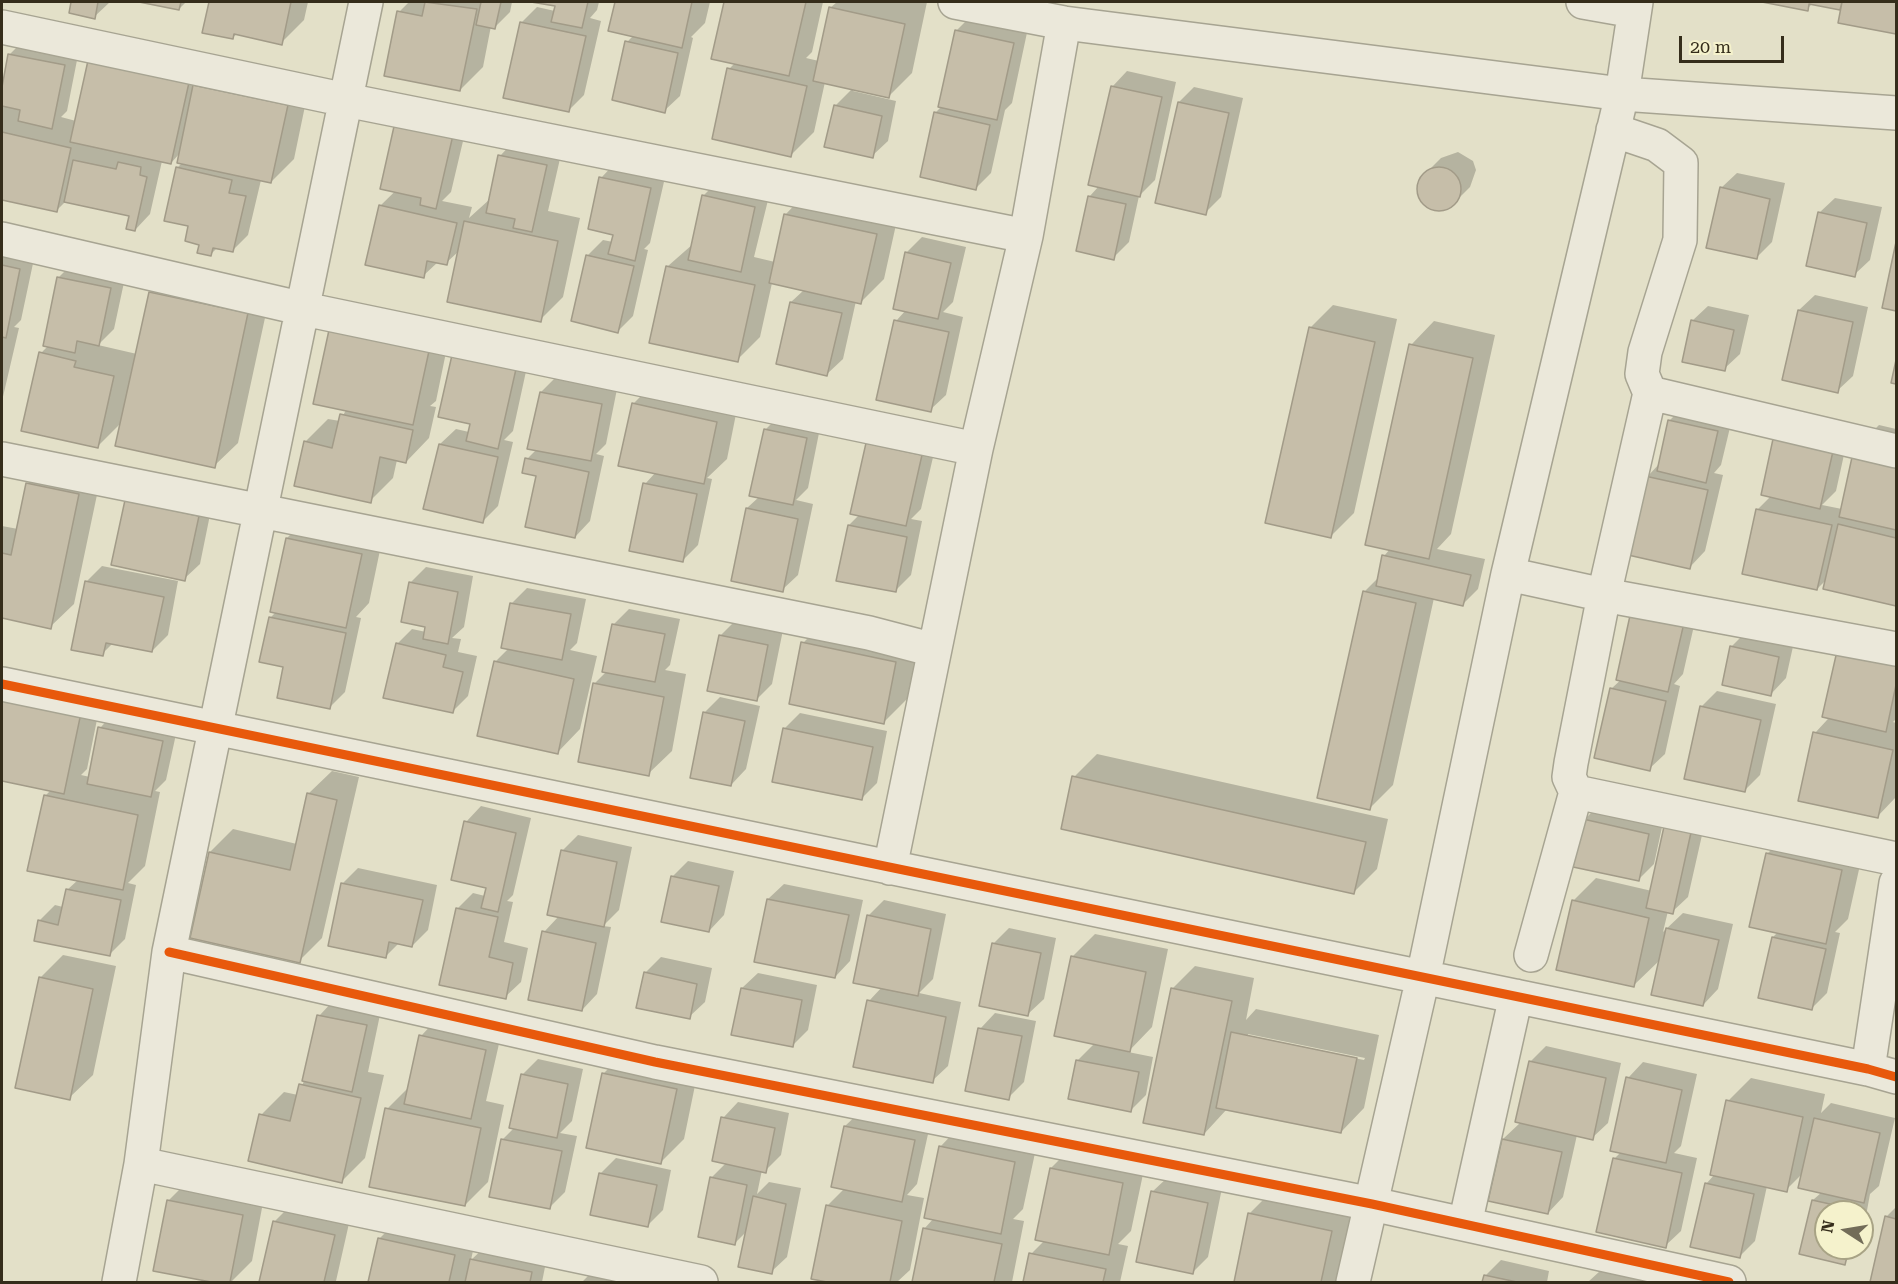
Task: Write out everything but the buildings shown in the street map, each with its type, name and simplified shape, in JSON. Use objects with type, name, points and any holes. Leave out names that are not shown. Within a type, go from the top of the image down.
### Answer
[{"type":"street","points":[[119,1282],[141,1164],[169,952],[366,2]]},
{"type":"street","points":[[955,2],[1064,23],[1622,94],[1896,113]]},
{"type":"street","points":[[1353,1282],[1423,977],[1508,574],[1622,94],[1635,6],[1583,2]]},
{"type":"street","points":[[890,868],[976,449],[1026,236],[1064,23]]},
{"type":"street","points":[[2,27],[346,100],[1026,236]]},
{"type":"street","points":[[1532,955],[1576,792],[1569,777],[1571,763],[1604,596],[1650,393],[1642,374],[1645,352],[1680,240],[1681,163],[1657,145],[1613,130]]},
{"type":"street","points":[[2,239],[304,309],[976,449]]},
{"type":"street","points":[[1650,393],[1896,451]]},
{"type":"street","points":[[2,459],[260,513],[858,631],[934,650]]},
{"type":"street","points":[[1508,574],[1604,596],[1896,649]]},
{"type":"street","points":[[2,684],[1882,1072],[1896,883]]},
{"type":"street","points":[[1576,792],[1896,859]]},
{"type":"street","points":[[169,952],[655,1062],[1372,1204],[1729,1282]]},
{"type":"street","points":[[1465,1224],[1516,996]]},
{"type":"street","points":[[141,1164],[701,1282]]},
{"type":"cycle path","points":[[2,684],[1868,1069],[1896,1077]]},
{"type":"cycle path","points":[[169,952],[655,1062],[1372,1204],[1729,1282]]}]
